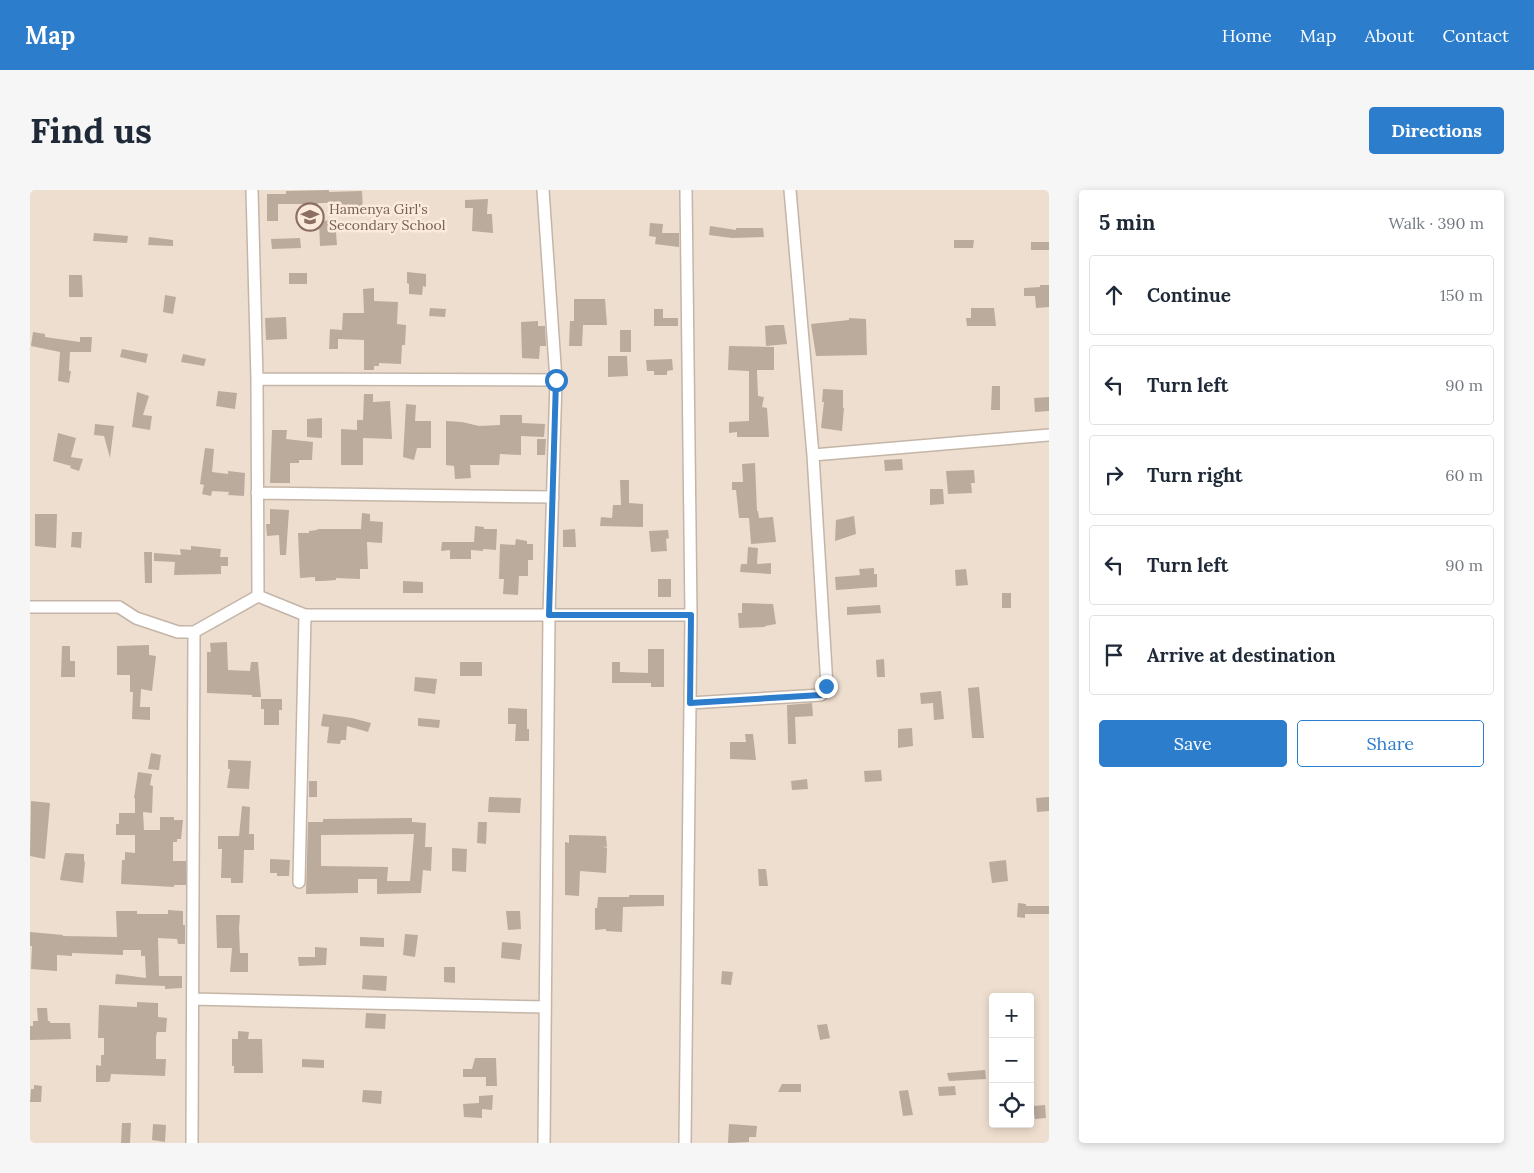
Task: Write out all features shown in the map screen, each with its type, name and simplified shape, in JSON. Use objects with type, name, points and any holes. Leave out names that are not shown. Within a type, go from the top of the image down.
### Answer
[{"type":"street","points":[[252,190],[258,379],[258,596]]},
{"type":"street","points":[[543,190],[556,380],[549,615],[544,1143]]},
{"type":"street","points":[[685,1143],[691,615],[686,190]]},
{"type":"street","points":[[690,703],[821,695],[826,686],[813,455],[790,190]]},
{"type":"street","points":[[258,379],[556,380]]},
{"type":"street","points":[[813,455],[1049,435]]},
{"type":"street","points":[[257,493],[553,497]]},
{"type":"street","points":[[258,596],[305,615],[691,615]]},
{"type":"street","points":[[30,607],[119,607],[136,618],[178,632],[194,632],[258,596]]},
{"type":"street","points":[[299,882],[305,615]]},
{"type":"street","points":[[192,1143],[194,632]]},
{"type":"street","points":[[193,999],[545,1007]]},
{"type":"building","points":[[329,190],[329,192],[362,191],[363,210],[337,211],[336,203],[318,203],[318,219],[309,219],[309,204],[278,204],[278,221],[267,221],[267,194],[286,194],[286,191]]},
{"type":"building","points":[[488,199],[487,214],[492,214],[493,233],[472,231],[473,208],[465,208],[465,200]]},
{"type":"building","points":[[335,220],[337,245],[320,246],[319,221]]},
{"type":"building","points":[[650,223],[663,224],[662,233],[679,233],[679,247],[655,244],[656,237],[649,236]]},
{"type":"building","points":[[710,226],[736,230],[736,228],[763,228],[764,237],[732,238],[709,235]]},
{"type":"building","points":[[94,233],[128,236],[127,243],[93,241]]},
{"type":"building","points":[[149,237],[173,240],[173,246],[148,245]]},
{"type":"building","points":[[300,238],[301,248],[272,249],[271,239]]},
{"type":"building","points":[[954,240],[974,240],[973,248],[954,248]]},
{"type":"building","points":[[1031,242],[1049,242],[1049,250],[1031,250]]},
{"type":"building","points":[[407,272],[426,274],[426,287],[423,286],[422,295],[409,294]]},
{"type":"building","points":[[289,273],[307,273],[307,284],[289,284]]},
{"type":"building","points":[[69,275],[82,275],[83,297],[69,297]]},
{"type":"building","points":[[1040,285],[1049,285],[1049,307],[1036,308],[1035,296],[1024,296],[1024,288],[1040,287]]},
{"type":"building","points":[[374,288],[374,301],[398,302],[397,324],[406,325],[405,345],[402,345],[401,364],[379,363],[379,366],[374,366],[374,370],[364,370],[364,340],[338,339],[338,349],[329,349],[330,329],[342,330],[343,313],[364,313],[363,289]]},
{"type":"building","points":[[165,295],[176,297],[173,314],[163,312]]},
{"type":"building","points":[[574,299],[605,299],[607,325],[583,325],[582,346],[569,346],[570,321],[574,321]]},
{"type":"building","points":[[430,308],[446,309],[445,317],[429,316]]},
{"type":"building","points":[[971,308],[994,308],[996,326],[967,326],[966,318],[971,318]]},
{"type":"building","points":[[654,309],[663,309],[663,318],[678,318],[678,326],[654,326]]},
{"type":"building","points":[[286,317],[287,339],[266,340],[265,318]]},
{"type":"building","points":[[849,318],[866,319],[867,355],[816,356],[811,324],[849,320]]},
{"type":"building","points":[[538,321],[538,326],[545,326],[546,346],[540,346],[539,359],[522,358],[521,322]]},
{"type":"building","points":[[784,325],[787,344],[766,346],[765,326]]},
{"type":"building","points":[[620,330],[631,330],[631,352],[620,352]]},
{"type":"building","points":[[33,332],[45,334],[45,337],[80,342],[80,337],[92,337],[91,352],[70,352],[69,371],[71,371],[69,383],[58,381],[60,352],[31,346]]},
{"type":"building","points":[[729,346],[774,347],[774,370],[757,370],[758,396],[764,397],[762,407],[767,408],[769,437],[737,437],[737,432],[729,433],[729,422],[749,421],[749,371],[728,370]]},
{"type":"building","points":[[122,349],[148,354],[146,363],[120,357]]},
{"type":"building","points":[[183,354],[206,359],[204,366],[181,362]]},
{"type":"building","points":[[608,356],[627,356],[628,376],[608,377]]},
{"type":"building","points":[[672,359],[673,370],[667,371],[667,375],[654,375],[654,371],[647,371],[646,360]]},
{"type":"building","points":[[992,386],[1000,386],[1000,410],[991,410]]},
{"type":"building","points":[[823,389],[843,390],[842,431],[821,428],[824,402],[822,402]]},
{"type":"building","points":[[218,391],[237,393],[235,409],[216,406]]},
{"type":"building","points":[[137,392],[149,396],[143,415],[152,416],[150,430],[132,427]]},
{"type":"building","points":[[364,394],[373,394],[373,402],[390,401],[392,439],[363,438],[363,465],[341,465],[341,429],[357,430],[357,420],[363,420]]},
{"type":"building","points":[[1049,397],[1049,411],[1035,412],[1034,398]]},
{"type":"building","points":[[406,404],[416,405],[415,421],[431,421],[431,448],[417,448],[414,460],[403,457]]},
{"type":"building","points":[[500,415],[522,415],[522,423],[545,424],[544,437],[521,436],[521,455],[500,454],[499,465],[470,465],[471,478],[455,479],[454,466],[446,465],[446,421],[479,426],[500,425]]},
{"type":"building","points":[[322,418],[322,438],[307,437],[307,419]]},
{"type":"building","points":[[95,424],[114,426],[110,458],[104,436],[94,435]]},
{"type":"building","points":[[272,430],[287,430],[286,439],[313,442],[312,460],[299,460],[299,463],[290,463],[290,483],[270,483]]},
{"type":"building","points":[[58,433],[76,438],[71,457],[83,459],[79,471],[70,468],[71,466],[53,461]]},
{"type":"building","points":[[537,439],[546,439],[545,455],[537,455]]},
{"type":"building","points":[[205,448],[214,449],[212,472],[228,474],[228,471],[245,473],[244,496],[228,495],[229,492],[212,491],[211,496],[202,494],[204,485],[200,484]]},
{"type":"building","points":[[902,459],[903,470],[885,471],[884,460]]},
{"type":"building","points":[[755,463],[757,511],[759,518],[773,517],[776,542],[751,544],[749,518],[739,518],[736,490],[732,490],[732,482],[743,482],[742,464]]},
{"type":"building","points":[[974,470],[975,483],[971,483],[972,493],[948,494],[946,471]]},
{"type":"building","points":[[620,480],[629,480],[629,503],[643,504],[643,527],[600,526],[601,517],[612,518],[613,505],[621,505]]},
{"type":"building","points":[[930,489],[943,489],[944,504],[930,505]]},
{"type":"building","points":[[270,509],[289,510],[286,555],[280,555],[279,535],[267,536],[266,524],[270,524]]},
{"type":"building","points":[[362,513],[370,514],[370,521],[383,522],[382,543],[367,542],[368,569],[360,569],[360,579],[336,578],[336,580],[315,581],[315,577],[300,578],[298,533],[309,533],[309,531],[318,529],[361,529]]},
{"type":"building","points":[[35,514],[57,514],[56,548],[35,546]]},
{"type":"building","points":[[854,516],[856,534],[835,541],[836,520]]},
{"type":"building","points":[[475,526],[484,527],[484,529],[497,529],[496,550],[471,550],[471,559],[450,559],[450,550],[441,551],[442,542],[474,542]]},
{"type":"building","points":[[575,529],[576,547],[563,547],[563,530]]},
{"type":"building","points":[[668,530],[669,538],[666,539],[667,551],[651,552],[649,531]]},
{"type":"building","points":[[72,532],[82,532],[81,548],[71,547]]},
{"type":"building","points":[[516,539],[527,541],[527,544],[533,544],[533,560],[528,560],[528,576],[519,576],[518,595],[503,594],[504,579],[499,579],[500,544],[515,545]]},
{"type":"building","points":[[191,546],[221,549],[220,557],[228,557],[228,566],[221,566],[221,574],[174,575],[175,562],[154,561],[154,553],[181,555],[180,549],[191,550]]},
{"type":"building","points":[[748,547],[758,548],[757,564],[771,563],[771,574],[740,572],[741,564],[747,564]]},
{"type":"building","points":[[144,552],[152,552],[152,583],[145,583]]},
{"type":"building","points":[[874,568],[874,574],[877,574],[877,587],[836,590],[835,577],[860,575],[859,569]]},
{"type":"building","points":[[966,569],[968,585],[956,586],[955,570]]},
{"type":"building","points":[[658,579],[671,579],[671,597],[658,597]]},
{"type":"building","points":[[403,581],[423,582],[423,593],[403,593]]},
{"type":"building","points":[[1002,593],[1011,593],[1011,608],[1002,608]]},
{"type":"building","points":[[742,603],[773,604],[776,624],[765,627],[739,628],[738,613],[742,613]]},
{"type":"building","points":[[880,605],[881,613],[847,615],[847,607]]},
{"type":"building","points":[[227,642],[228,670],[250,671],[251,662],[258,662],[261,697],[207,693],[207,652],[211,652],[210,643]]},
{"type":"building","points":[[149,645],[149,655],[156,656],[152,691],[141,689],[140,707],[150,707],[150,720],[132,719],[133,692],[130,692],[130,675],[117,675],[117,646]]},
{"type":"building","points":[[62,646],[70,646],[70,661],[75,661],[75,677],[61,677]]},
{"type":"building","points":[[648,649],[664,649],[664,687],[651,687],[651,683],[612,683],[612,662],[620,662],[620,672],[648,673]]},
{"type":"building","points":[[884,659],[885,677],[877,677],[876,660]]},
{"type":"building","points":[[460,662],[482,662],[482,676],[460,676]]},
{"type":"building","points":[[415,677],[437,679],[435,694],[414,691]]},
{"type":"building","points":[[979,687],[984,738],[972,738],[968,688]]},
{"type":"building","points":[[941,691],[944,719],[934,720],[933,703],[921,704],[920,693]]},
{"type":"building","points":[[261,699],[282,699],[282,710],[279,710],[279,725],[264,725],[264,709],[261,709]]},
{"type":"building","points":[[812,703],[813,716],[795,717],[796,744],[788,744],[787,705]]},
{"type":"building","points":[[508,708],[527,709],[529,741],[515,741],[516,724],[508,724]]},
{"type":"building","points":[[323,714],[371,723],[368,732],[347,726],[346,740],[341,740],[340,744],[327,743],[329,727],[321,726]]},
{"type":"building","points":[[418,718],[440,720],[439,728],[418,726]]},
{"type":"building","points":[[912,728],[913,746],[898,748],[898,729]]},
{"type":"building","points":[[745,734],[753,734],[756,760],[730,759],[730,742],[746,742]]},
{"type":"building","points":[[151,753],[161,755],[159,770],[148,769]]},
{"type":"building","points":[[228,760],[251,761],[249,789],[227,788],[230,769],[228,769]]},
{"type":"building","points":[[881,770],[882,781],[865,782],[864,771]]},
{"type":"building","points":[[138,772],[152,774],[150,785],[153,786],[152,813],[143,812],[144,830],[160,830],[160,817],[174,817],[174,820],[183,820],[181,839],[173,842],[173,861],[186,861],[186,885],[174,885],[174,887],[121,884],[122,860],[125,860],[125,852],[135,853],[135,835],[116,835],[116,824],[119,824],[119,813],[135,813],[134,798]]},
{"type":"building","points":[[807,779],[808,789],[792,790],[791,781]]},
{"type":"building","points":[[309,781],[317,781],[317,797],[309,797]]},
{"type":"building","points":[[489,797],[521,798],[520,813],[488,812]]},
{"type":"building","points":[[1049,797],[1049,811],[1037,812],[1036,798]]},
{"type":"building","points":[[31,801],[50,803],[45,859],[30,856]]},
{"type":"building","points":[[242,806],[250,807],[249,834],[254,834],[254,850],[244,850],[243,883],[231,883],[231,878],[221,878],[222,849],[218,849],[218,836],[239,836]]},
{"type":"building","points":[[412,818],[412,822],[426,823],[425,847],[432,847],[431,871],[423,870],[421,893],[377,894],[377,879],[358,879],[358,893],[306,894],[308,822],[323,822],[323,819]],"holes":[[[414,834],[410,881],[387,881],[388,867],[321,866],[321,835]]]},
{"type":"building","points":[[478,822],[487,822],[486,844],[477,843]]},
{"type":"building","points":[[569,835],[606,836],[607,847],[602,846],[607,848],[606,873],[580,871],[579,896],[565,895],[565,842],[569,843]]},
{"type":"building","points":[[452,848],[467,849],[466,872],[452,871]]},
{"type":"building","points":[[65,853],[84,854],[83,883],[60,880]]},
{"type":"building","points":[[270,859],[290,860],[289,876],[277,876],[277,873],[270,873]]},
{"type":"building","points":[[1006,860],[1008,881],[992,883],[989,862]]},
{"type":"building","points":[[758,869],[766,869],[768,886],[759,886]]},
{"type":"building","points":[[629,895],[664,895],[664,906],[623,907],[622,932],[606,931],[606,929],[595,930],[595,908],[597,908],[598,897],[629,897]]},
{"type":"building","points":[[1018,903],[1026,904],[1026,906],[1049,906],[1049,914],[1025,914],[1025,918],[1017,917]]},
{"type":"building","points":[[168,910],[183,911],[185,944],[178,944],[177,939],[158,938],[159,976],[182,976],[182,988],[165,989],[165,986],[115,984],[116,974],[146,978],[145,956],[141,956],[141,950],[123,950],[123,955],[72,953],[72,956],[57,955],[57,971],[31,969],[32,946],[30,946],[30,932],[63,936],[117,937],[116,911],[137,911],[137,914],[168,914]]},
{"type":"building","points":[[506,911],[520,911],[521,929],[508,930]]},
{"type":"building","points":[[216,915],[240,915],[240,953],[248,953],[248,972],[230,972],[232,948],[217,948]]},
{"type":"building","points":[[405,934],[418,935],[415,957],[403,955]]},
{"type":"building","points":[[360,937],[384,938],[384,947],[360,946]]},
{"type":"building","points":[[502,942],[522,944],[520,960],[501,958]]},
{"type":"building","points":[[315,947],[327,948],[326,965],[299,966],[298,957],[315,957]]},
{"type":"building","points":[[444,967],[455,967],[455,983],[444,982]]},
{"type":"building","points":[[722,971],[733,972],[731,985],[721,984]]},
{"type":"building","points":[[363,975],[387,976],[386,991],[362,989]]},
{"type":"building","points":[[137,1002],[158,1003],[158,1017],[167,1018],[166,1032],[157,1032],[156,1037],[156,1059],[166,1059],[165,1076],[111,1074],[110,1081],[96,1082],[96,1065],[101,1066],[101,1055],[104,1055],[104,1038],[98,1038],[99,1005],[137,1007]]},
{"type":"building","points":[[37,1008],[47,1008],[48,1021],[50,1023],[70,1023],[71,1039],[30,1040],[30,1026],[33,1026],[33,1021],[38,1021]]},
{"type":"building","points":[[366,1013],[386,1014],[385,1029],[365,1028]]},
{"type":"building","points":[[827,1024],[830,1038],[820,1040],[817,1025]]},
{"type":"building","points":[[238,1031],[249,1032],[248,1039],[262,1039],[263,1073],[234,1073],[234,1066],[232,1066],[232,1039],[238,1039]]},
{"type":"building","points":[[475,1058],[496,1058],[497,1086],[486,1086],[486,1077],[463,1077],[463,1069],[472,1069]]},
{"type":"building","points":[[302,1059],[324,1060],[324,1068],[302,1067]]},
{"type":"building","points":[[985,1070],[986,1079],[949,1081],[947,1073]]},
{"type":"building","points":[[782,1084],[801,1084],[801,1092],[778,1092]]},
{"type":"building","points":[[34,1085],[42,1086],[41,1102],[30,1102],[31,1089],[34,1089]]},
{"type":"building","points":[[955,1086],[956,1095],[939,1096],[938,1087]]},
{"type":"building","points":[[363,1090],[382,1091],[381,1104],[362,1102]]},
{"type":"building","points":[[908,1090],[913,1115],[903,1116],[899,1091]]},
{"type":"building","points":[[493,1095],[492,1110],[482,1109],[482,1118],[464,1117],[463,1104],[479,1103],[479,1096]]},
{"type":"building","points":[[1045,1105],[1046,1118],[1035,1119],[1034,1106]]},
{"type":"building","points":[[122,1123],[131,1123],[130,1143],[121,1143]]},
{"type":"building","points":[[153,1124],[166,1125],[165,1142],[152,1140]]},
{"type":"building","points":[[729,1124],[757,1126],[756,1137],[749,1137],[749,1142],[728,1143]]},
{"type":"place","name":"Hamenya Girl's Secondary School","points":[[310,217]]},
{"type":"route","points":[[556,380],[549,615],[691,615],[690,703],[821,695],[826,686]]}]
